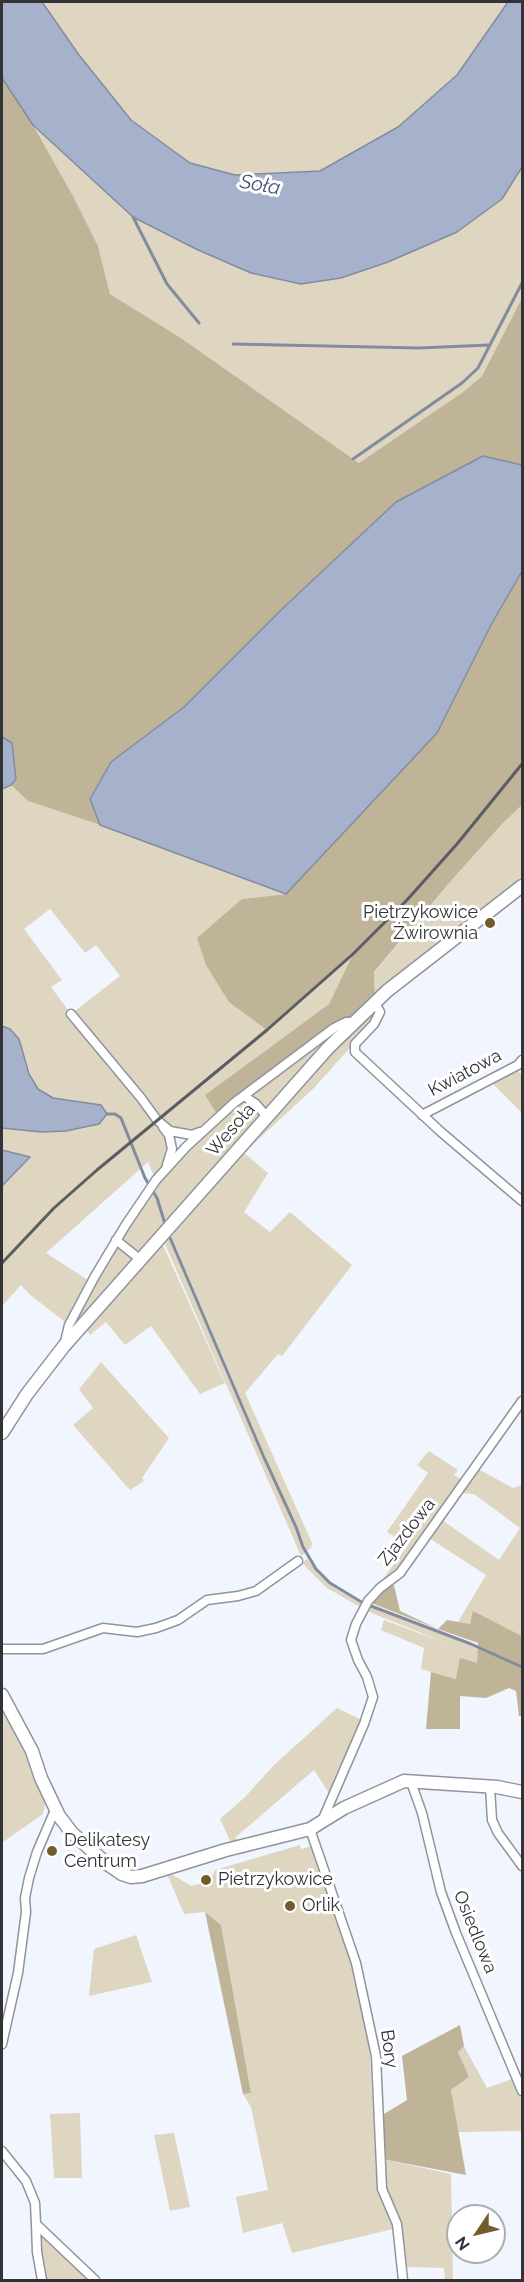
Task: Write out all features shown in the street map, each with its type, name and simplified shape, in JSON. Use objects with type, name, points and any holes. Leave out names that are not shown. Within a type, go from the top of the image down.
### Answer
[{"type":"main road","name":"Wesoła","points":[[2,1433],[27,1394],[64,1346],[353,1022],[522,886]]},
{"type":"main road","points":[[2,1695],[32,1751],[55,1810],[72,1833],[106,1863],[131,1877],[142,1876],[226,1850],[310,1829],[344,1808],[404,1781],[490,1787],[522,1792]]},
{"type":"street","points":[[375,1003],[381,1012],[355,1044],[355,1052],[422,1115],[522,1201]]},
{"type":"street","points":[[71,1014],[169,1135],[172,1149],[163,1173]]},
{"type":"street","points":[[64,1346],[69,1325],[116,1240],[156,1180],[206,1129],[244,1096],[334,1028],[346,1022],[353,1022]]},
{"type":"street","name":"Kwiatowa","points":[[422,1115],[518,1065],[522,1060]]},
{"type":"street","points":[[244,1096],[256,1104],[267,1117]]},
{"type":"street","points":[[161,1124],[170,1131],[182,1134],[192,1135],[206,1129]]},
{"type":"street","points":[[116,1240],[141,1260]]},
{"type":"street","name":"Zjazdowa","points":[[321,1822],[364,1724],[373,1697],[351,1640],[356,1624],[366,1605],[400,1573],[522,1401]]},
{"type":"street","points":[[2,1649],[43,1649],[103,1628],[137,1632],[156,1628],[178,1620],[207,1600],[256,1591],[298,1561]]},
{"type":"street","name":"Osiedlowa","points":[[411,1782],[422,1813],[441,1892],[522,2091]]},
{"type":"street","points":[[490,1787],[492,1820],[498,1833],[522,1866]]},
{"type":"street","points":[[2,2044],[18,1973],[27,1912],[25,1898],[29,1878],[37,1852],[55,1810]]},
{"type":"street","name":"Bory","points":[[310,1829],[356,1963],[376,2056],[382,2189],[397,2224],[403,2280]]},
{"type":"street","points":[[2,2151],[26,2181],[35,2203],[36,2252],[42,2280]]},
{"type":"street","points":[[36,2224],[95,2280]]},
{"type":"shaded area","points":[[42,2],[508,2],[457,75],[398,127],[320,171],[235,175],[190,163],[131,120],[79,55]]},
{"type":"shaded area","points":[[2,78],[33,125],[98,246],[110,294],[181,338],[359,463],[463,392],[482,376],[522,298],[522,465],[483,456],[396,502],[280,611],[184,707],[111,762],[90,799],[100,825],[28,801],[11,785],[16,779],[2,737]]},
{"type":"shaded area","points":[[33,125],[133,217],[196,249],[251,273],[301,284],[341,278],[388,262],[457,232],[502,199],[522,167],[522,298],[482,376],[463,392],[359,463],[181,338],[110,294],[98,246]]},
{"type":"shaded area","points":[[522,571],[522,805],[457,874],[374,972],[375,1003],[219,1117],[205,1095],[329,1004],[352,956],[267,1030],[229,1002],[206,965],[197,938],[242,899],[286,894],[491,625]]},
{"type":"shaded area","points":[[11,785],[28,801],[100,825],[286,894],[242,899],[353,954],[329,1004],[205,1095],[346,1022],[64,1346],[69,1325],[21,1285],[2,1306],[2,1186],[30,1158],[2,1150],[2,1128],[41,1132],[84,1128],[99,1124],[101,1105],[53,1098],[38,1089],[29,1074],[10,1029],[2,1026],[2,789]],"holes":[[[50,909],[85,953],[96,945],[120,976],[75,1011],[142,1092],[141,1097],[51,987],[62,980],[24,929]],[[170,1131],[192,1135],[165,1170],[172,1149]],[[148,1162],[156,1181],[91,1282],[46,1253]]]},
{"type":"shaded area","points":[[522,805],[522,886],[375,1003],[374,973],[457,874]]},
{"type":"shaded area","points":[[373,1011],[377,1014],[352,1051],[349,1049],[314,1088],[250,1147],[249,1145]]},
{"type":"shaded area","points":[[516,1069],[522,1075],[522,1113],[491,1082]]},
{"type":"shaded area","points":[[244,1153],[268,1173],[244,1212],[270,1232],[290,1212],[352,1265],[282,1356],[278,1354],[245,1393],[312,1543],[311,1548],[306,1551],[171,1236]]},
{"type":"shaded area","points":[[169,1238],[264,1460],[295,1526],[305,1553],[301,1556],[165,1244]]},
{"type":"shaded area","points":[[163,1245],[225,1383],[200,1394],[151,1326],[125,1345],[106,1322],[90,1335],[87,1330],[87,1327]]},
{"type":"shaded area","points":[[101,1362],[169,1438],[142,1478],[144,1481],[130,1490],[73,1425],[93,1408],[79,1389]]},
{"type":"shaded area","points":[[429,1451],[458,1470],[454,1475],[463,1480],[398,1572],[385,1582],[383,1579],[408,1545],[387,1532],[428,1473],[417,1465]]},
{"type":"shaded area","points":[[480,1470],[513,1488],[522,1485],[522,1636],[474,1612],[470,1624],[458,1622],[486,1575],[429,1538],[442,1520],[499,1560],[520,1528],[474,1494],[461,1493]]},
{"type":"shaded area","points":[[307,1559],[333,1587],[363,1605],[362,1608],[327,1588],[303,1564]]},
{"type":"shaded area","points":[[394,1585],[400,1611],[438,1629],[371,1603],[382,1591]]},
{"type":"shaded area","points":[[369,1607],[478,1647],[477,1664],[456,1679],[421,1669],[424,1648],[381,1630],[384,1620],[451,1645],[367,1611]]},
{"type":"shaded area","points":[[473,1611],[522,1636],[522,1716],[519,1716],[516,1691],[509,1688],[486,1698],[460,1696],[460,1729],[426,1729],[431,1672],[456,1679],[460,1658],[477,1663],[478,1643],[438,1629],[447,1620],[470,1624]]},
{"type":"shaded area","points":[[2,1705],[22,1739],[45,1805],[43,1814],[3,1842]]},
{"type":"shaded area","points":[[337,1708],[362,1720],[331,1796],[314,1770],[237,1836],[235,1838],[238,1840],[231,1843],[220,1819],[245,1797],[274,1765]]},
{"type":"shaded area","points":[[300,1845],[301,1849],[311,1846],[352,1966],[369,2036],[376,2172],[379,2192],[393,2229],[292,2253],[282,2223],[243,2233],[236,2197],[268,2190],[251,2107],[243,2094],[251,2093],[221,1925],[205,1912],[184,1914],[167,1874],[191,1886],[210,1881],[215,1870]]},
{"type":"shaded area","points":[[205,1912],[221,1925],[251,2093],[243,2094]]},
{"type":"shaded area","points":[[136,1935],[152,1982],[89,1996],[94,1949]]},
{"type":"shaded area","points":[[460,2025],[464,2046],[458,2052],[469,2077],[451,2090],[466,2175],[382,2159],[384,2114],[407,2100],[402,2056]]},
{"type":"shaded area","points":[[464,2046],[487,2088],[515,2078],[522,2100],[522,2131],[458,2132],[451,2090],[469,2077],[458,2052]]},
{"type":"shaded area","points":[[80,2113],[82,2178],[54,2178],[50,2114]]},
{"type":"shaded area","points":[[174,2133],[190,2207],[170,2211],[154,2135]]},
{"type":"shaded area","points":[[382,2159],[451,2174],[452,2204],[446,2204],[446,2264],[453,2264],[453,2280],[445,2280],[444,2268],[407,2267],[402,2231],[384,2182]]},
{"type":"shaded area","points":[[41,2234],[92,2280],[45,2280],[39,2235]]},
{"type":"water","name":"Soła","points":[[2,2],[42,2],[79,55],[131,120],[190,163],[235,175],[320,171],[398,127],[457,75],[508,2],[522,2],[522,167],[502,199],[457,232],[388,262],[341,278],[301,284],[251,273],[196,249],[133,217],[33,125],[2,78]]},
{"type":"water","points":[[483,456],[522,465],[522,571],[491,625],[437,733],[286,894],[100,825],[90,799],[111,762],[184,707],[280,611],[396,502]]},
{"type":"water","points":[[2,737],[12,743],[16,779],[11,785],[2,789]]},
{"type":"water","points":[[2,1026],[10,1029],[19,1039],[29,1074],[38,1089],[53,1098],[101,1105],[107,1114],[99,1124],[66,1131],[41,1132],[2,1128]]},
{"type":"water","points":[[2,1150],[30,1157],[2,1186]]},
{"type":"waterway","points":[[133,217],[167,284],[199,323]]},
{"type":"waterway","points":[[353,459],[462,383],[478,368],[522,283]]},
{"type":"waterway","points":[[233,344],[419,348],[489,345]]},
{"type":"waterway","points":[[107,1114],[115,1114],[121,1118],[145,1178],[157,1198],[166,1227]]},
{"type":"waterway","points":[[168,1233],[303,1547],[316,1569],[330,1583],[363,1603],[471,1644],[522,1667]]},
{"type":"railway","points":[[2,1263],[54,1208],[97,1170],[267,1030],[353,954],[407,900],[457,844],[522,764]]},
{"type":"place","name":"Pietrzykowice Żwirownia","points":[[490,923]]},
{"type":"place","name":"Delikatesy Centrum","points":[[52,1851]]},
{"type":"place","name":"Pietrzykowice","points":[[206,1880]]},
{"type":"place","name":"Orlik","points":[[290,1906]]}]
